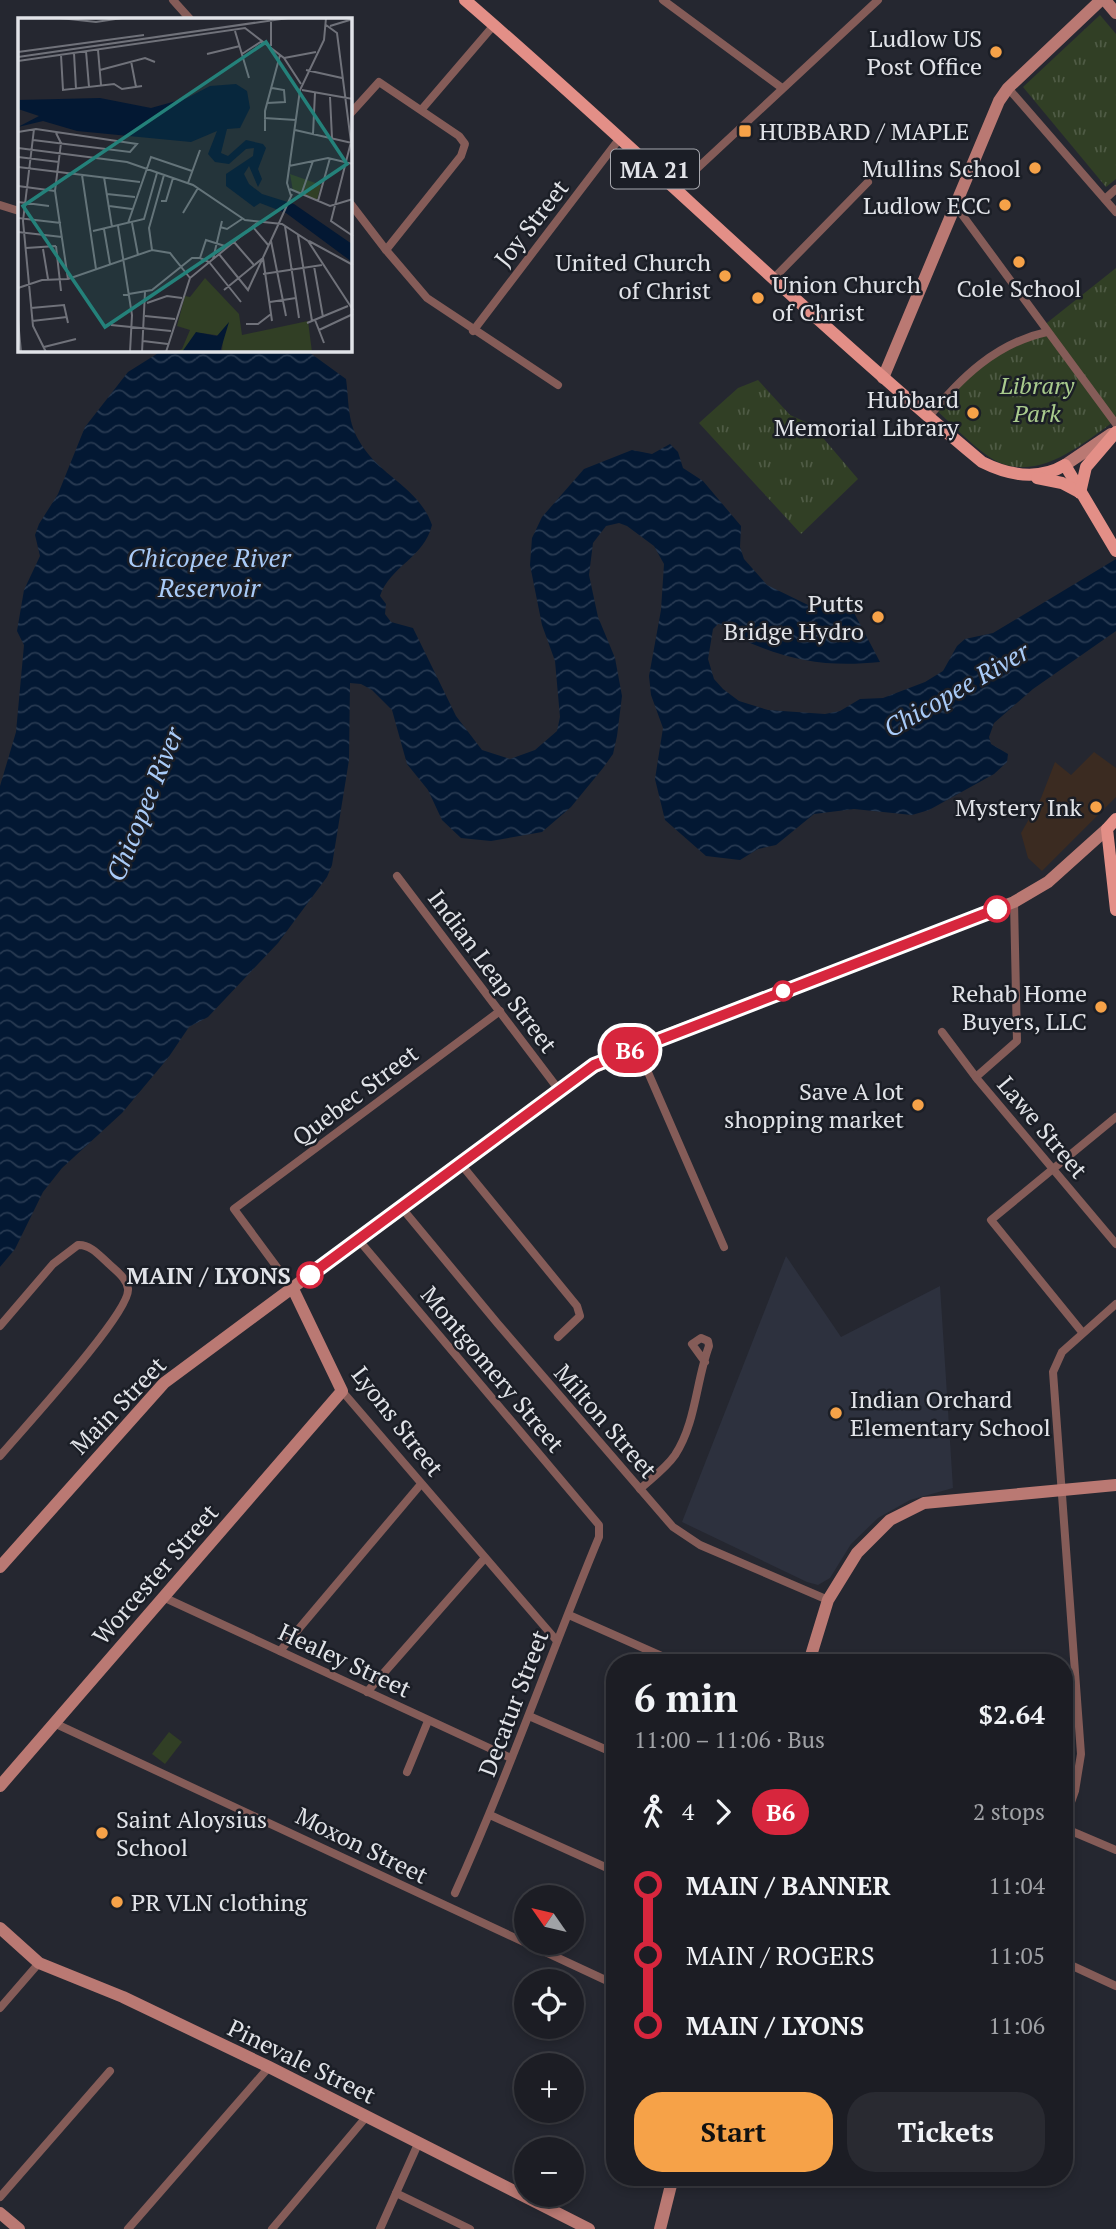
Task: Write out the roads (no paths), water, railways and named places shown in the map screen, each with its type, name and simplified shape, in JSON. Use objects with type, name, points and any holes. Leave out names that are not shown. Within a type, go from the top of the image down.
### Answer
[{"type":"main road","name":"MA 21","points":[[465,0],[883,378],[982,462],[1002,472],[1019,475],[1048,472],[1065,465]]},
{"type":"main road","points":[[883,378],[999,102],[1007,89],[1103,0],[1116,13]]},
{"type":"main road","points":[[1080,493],[1086,467],[1116,431]]},
{"type":"main road","points":[[1116,431],[1065,465],[1116,551]]},
{"type":"main road","points":[[1019,475],[1059,482],[1080,493]]},
{"type":"main road","points":[[1111,824],[1116,910]]},
{"type":"main road","name":"Main Street","points":[[0,1567],[164,1382],[594,1065],[1014,902],[1048,882],[1111,824]]},
{"type":"main road","name":"Lyons Street","points":[[293,1289],[342,1391]]},
{"type":"main road","name":"Worcester Street","points":[[0,1786],[342,1391]]},
{"type":"main road","points":[[811,1654],[828,1601],[857,1553],[890,1520],[924,1503],[1116,1485]]},
{"type":"main road","name":"Pinevale Street","points":[[0,1928],[39,1963],[123,1997],[269,2067],[589,2229]]},
{"type":"main road","points":[[660,2229],[671,2186]]},
{"type":"main road","points":[[0,2213],[19,2229]]},
{"type":"street","points":[[173,0],[189,18]]},
{"type":"street","points":[[663,0],[782,88]]},
{"type":"street","points":[[676,188],[878,0]]},
{"type":"street","points":[[422,109],[494,25]]},
{"type":"street","points":[[352,112],[379,82],[459,135],[466,144],[461,156],[386,250]]},
{"type":"street","points":[[1007,89],[1116,212]]},
{"type":"street","name":"Joy Street","points":[[473,331],[620,138]]},
{"type":"street","points":[[774,278],[868,182]]},
{"type":"street","points":[[1105,199],[1116,189]]},
{"type":"street","points":[[0,205],[18,211]]},
{"type":"street","points":[[955,205],[995,255],[1116,424]]},
{"type":"street","points":[[352,206],[428,298],[473,331],[558,385]]},
{"type":"street","points":[[928,418],[972,369],[1010,344],[1047,331]]},
{"type":"street","name":"Indian Leap Street","points":[[397,876],[559,1090]]},
{"type":"street","points":[[976,1077],[1017,1041],[1014,902]]},
{"type":"street","name":"Quebec Street","points":[[234,1209],[500,1012]]},
{"type":"street","name":"Lawe Street","points":[[942,1032],[976,1077],[1116,1244]]},
{"type":"street","points":[[637,1047],[724,1247]]},
{"type":"street","points":[[1082,1332],[991,1220],[1116,1117]]},
{"type":"street","points":[[460,1163],[577,1306],[580,1316],[558,1337]]},
{"type":"street","name":"Milton Street","points":[[401,1207],[668,1523],[693,1541],[828,1601]]},
{"type":"street","name":"Lyons Street","points":[[234,1209],[293,1289]]},
{"type":"street","name":"Montgomery Street","points":[[357,1238],[599,1526]]},
{"type":"street","points":[[0,1326],[53,1264],[78,1245],[89,1247],[103,1258],[124,1279],[128,1291],[127,1298],[112,1323],[0,1456]]},
{"type":"street","points":[[1073,1795],[1081,1754],[1053,1372],[1062,1352],[1116,1304]]},
{"type":"street","points":[[640,1489],[676,1453],[695,1401],[705,1362]]},
{"type":"street","name":"Lyons Street","points":[[342,1391],[358,1405],[484,1559],[557,1640]]},
{"type":"street","points":[[280,1651],[421,1484]]},
{"type":"street","name":"Decatur Street","points":[[454,1893],[490,1815],[599,1537],[599,1526]]},
{"type":"street","points":[[367,1692],[484,1559]]},
{"type":"street","name":"Healey Street","points":[[163,1597],[511,1758]]},
{"type":"street","points":[[569,1615],[657,1654]]},
{"type":"street","points":[[529,1716],[606,1749]]},
{"type":"street","points":[[407,1772],[428,1721]]},
{"type":"street","name":"Moxon Street","points":[[54,1723],[276,1824],[458,1914],[606,1980]]},
{"type":"street","points":[[490,1815],[606,1867]]},
{"type":"street","points":[[1073,1832],[1116,1850]]},
{"type":"street","points":[[0,2008],[39,1963]]},
{"type":"street","points":[[1073,1966],[1116,1986]]},
{"type":"street","points":[[128,2229],[269,2067]]},
{"type":"street","points":[[0,2197],[110,2071]]},
{"type":"street","points":[[272,2229],[367,2116]]},
{"type":"street","points":[[380,2229],[418,2144]]},
{"type":"street","points":[[396,2193],[470,2229]]},
{"type":"water","name":"Chicopee River Reservoir","points":[[160,352],[309,352],[346,379],[350,417],[358,439],[376,463],[418,501],[432,525],[422,546],[385,586],[380,596],[386,604],[385,614],[391,622],[413,628],[456,716],[482,750],[510,759],[535,750],[557,731],[560,717],[555,661],[542,625],[530,565],[532,538],[542,517],[584,469],[632,450],[652,454],[670,444],[678,452],[683,468],[703,481],[741,526],[740,547],[744,559],[767,585],[808,605],[851,607],[880,662],[845,664],[798,659],[750,643],[718,624],[713,629],[708,659],[714,679],[739,701],[768,710],[825,714],[840,711],[860,699],[883,698],[925,682],[943,671],[957,646],[965,639],[993,633],[1116,559],[1116,631],[1033,689],[994,723],[989,737],[991,744],[1008,754],[1007,762],[994,774],[929,810],[912,815],[854,809],[814,814],[776,845],[758,849],[740,860],[706,856],[665,820],[655,779],[663,728],[651,695],[649,676],[661,610],[664,564],[654,546],[627,526],[619,523],[606,526],[593,543],[589,575],[598,617],[615,658],[622,696],[613,754],[603,768],[571,807],[542,832],[491,841],[461,838],[442,820],[428,790],[407,764],[392,710],[372,690],[361,684],[350,683],[349,760],[332,865],[327,877],[278,943],[208,1017],[189,1027],[168,1058],[122,1113],[62,1168],[43,1192],[15,1249],[0,1267],[0,786],[16,732],[24,645],[17,631],[24,590],[40,556],[35,535],[39,524],[58,494],[85,427],[128,372]]},
{"type":"place","name":"Ludlow US Post Office","points":[[996,52]]},
{"type":"place","name":"HUBBARD / MAPLE","points":[[745,131]]},
{"type":"place","name":"Mullins School","points":[[1035,168]]},
{"type":"place","name":"Ludlow ECC","points":[[1005,205]]},
{"type":"place","name":"Cole School","points":[[1019,262]]},
{"type":"place","name":"United Church of Christ","points":[[725,276]]},
{"type":"place","name":"Union Church of Christ","points":[[758,298]]},
{"type":"place","name":"Hubbard Memorial Library","points":[[973,413]]},
{"type":"place","name":"Putts Bridge Hydro","points":[[878,617]]},
{"type":"place","name":"Mystery Ink","points":[[1096,807]]},
{"type":"place","name":"Rehab Home Buyers, LLC","points":[[1101,1007]]},
{"type":"place","name":"Save A lot shopping market","points":[[918,1105]]},
{"type":"place","name":"MAIN / LYONS","points":[[310,1275]]},
{"type":"place","name":"Indian Orchard Elementary School","points":[[836,1413]]},
{"type":"place","name":"Saint Aloysius School","points":[[102,1833]]},
{"type":"place","name":"PR VLN clothing","points":[[117,1902]]},
{"type":"park label","name":"Library Park","points":[[1037,399]]},
{"type":"water label","name":"Chicopee River","points":[[956,689]]},
{"type":"water label","name":"Chicopee River","points":[[144,804]]}]
